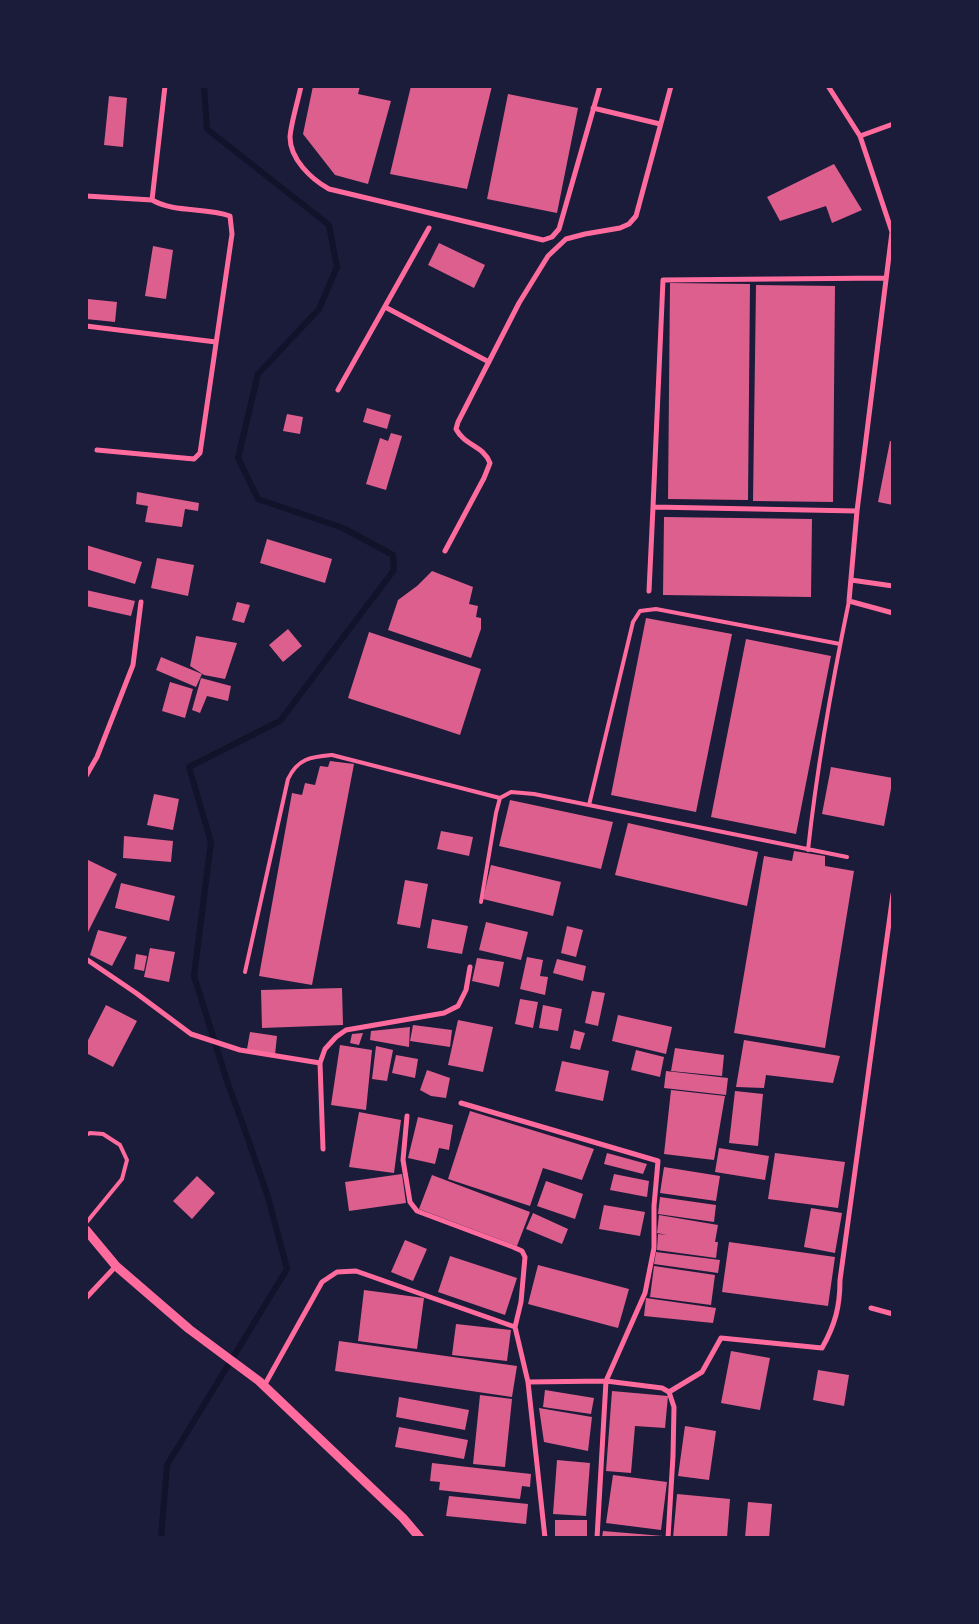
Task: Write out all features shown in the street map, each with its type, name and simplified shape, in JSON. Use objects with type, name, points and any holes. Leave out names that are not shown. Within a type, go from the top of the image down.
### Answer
[{"type":"street","points":[[152,200],[165,86]]},
{"type":"street","points":[[301,86],[290,136],[292,147],[306,171],[316,182],[329,189],[543,240],[552,237],[560,229],[600,86]]},
{"type":"street","points":[[444,551],[484,478],[490,463],[487,454],[460,436],[456,430],[458,422],[519,304],[548,256],[566,239],[620,228],[629,224],[636,216],[670,86]]},
{"type":"street","points":[[828,86],[860,136],[892,232],[857,511],[849,601],[893,612]]},
{"type":"street","points":[[593,108],[660,124]]},
{"type":"street","points":[[860,136],[893,124]]},
{"type":"street","points":[[86,196],[152,200],[161,205],[219,212],[230,216],[232,234],[200,453],[194,459],[97,450]]},
{"type":"street","points":[[338,390],[429,228]]},
{"type":"street","points":[[649,591],[664,280],[886,278]]},
{"type":"street","points":[[385,307],[489,362]]},
{"type":"street","points":[[86,326],[216,342]]},
{"type":"street","points":[[653,507],[857,511]]},
{"type":"street","points":[[851,580],[893,586]]},
{"type":"street","points":[[86,776],[97,758],[133,665],[141,602]]},
{"type":"street","points":[[669,1392],[702,1372],[721,1338],[822,1348],[832,1331],[840,1300],[842,1261],[893,894]]},
{"type":"street","points":[[86,959],[191,1034],[240,1050],[320,1064]]},
{"type":"street","points":[[323,1149],[320,1064],[325,1049],[336,1037],[346,1030],[444,1013],[458,1006],[466,990],[470,967]]},
{"type":"street","points":[[461,1103],[658,1161],[654,1206],[654,1248],[645,1293],[606,1381],[597,1538]]},
{"type":"street","points":[[407,1116],[403,1160],[410,1202],[418,1211],[513,1247],[522,1252],[524,1257],[525,1266],[515,1327],[528,1382],[545,1538]]},
{"type":"street","points":[[88,1236],[116,1266],[189,1329],[262,1384],[403,1518],[420,1538]]},
{"type":"street","points":[[86,1298],[116,1266]]},
{"type":"street","points":[[262,1384],[322,1282],[337,1272],[356,1271],[515,1327]]},
{"type":"street","points":[[871,1308],[893,1314]]},
{"type":"street","points":[[528,1382],[606,1381],[662,1388],[669,1392],[674,1407],[668,1538]]},
{"type":"lane","points":[[808,850],[820,764],[849,601]]},
{"type":"lane","points":[[589,806],[633,622],[640,611],[656,609],[840,644]]},
{"type":"lane","points":[[246,972],[288,779],[292,770],[310,757],[332,755],[500,798],[511,792],[534,794],[847,857]]},
{"type":"lane","points":[[481,902],[500,798]]},
{"type":"lane","points":[[86,1135],[90,1132],[103,1134],[120,1145],[127,1160],[122,1179],[86,1223]]},
{"type":"building","points":[[313,86],[360,86],[358,94],[391,101],[368,184],[335,175],[303,134]]},
{"type":"building","points":[[411,86],[492,86],[467,189],[390,174]]},
{"type":"building","points":[[508,94],[578,108],[557,213],[487,199]]},
{"type":"building","points":[[109,96],[127,98],[123,147],[104,145]]},
{"type":"building","points":[[834,164],[862,210],[832,223],[826,206],[780,221],[767,197]]},
{"type":"building","points":[[439,243],[485,265],[474,288],[428,265]]},
{"type":"building","points":[[153,246],[173,250],[166,299],[145,296]]},
{"type":"building","points":[[670,283],[750,284],[748,500],[668,499]]},
{"type":"building","points":[[756,285],[835,286],[833,502],[753,501]]},
{"type":"building","points":[[88,299],[117,302],[115,322],[86,319]]},
{"type":"building","points":[[367,408],[391,415],[387,429],[363,422]]},
{"type":"building","points":[[287,414],[303,417],[300,434],[283,431]]},
{"type":"building","points":[[391,433],[402,436],[386,490],[366,484],[380,438],[388,441]]},
{"type":"building","points":[[890,441],[893,441],[893,505],[878,502]]},
{"type":"building","points":[[137,492],[199,503],[198,511],[185,509],[182,527],[145,522],[148,506],[136,504]]},
{"type":"building","points":[[664,517],[812,519],[811,597],[663,595]]},
{"type":"building","points":[[267,539],[332,559],[325,583],[260,563]]},
{"type":"building","points":[[86,545],[142,562],[135,584],[86,569]]},
{"type":"building","points":[[157,558],[194,565],[188,596],[151,588]]},
{"type":"building","points":[[432,571],[473,587],[469,604],[478,606],[476,617],[481,618],[481,629],[471,658],[388,630],[398,600],[417,586]]},
{"type":"building","points":[[86,590],[135,601],[131,616],[86,606]]},
{"type":"building","points":[[237,602],[250,605],[244,623],[232,620]]},
{"type":"building","points":[[646,618],[732,634],[696,812],[611,795]]},
{"type":"building","points":[[288,629],[302,646],[283,662],[269,645]]},
{"type":"building","points":[[369,632],[481,669],[460,735],[348,698]]},
{"type":"building","points":[[196,636],[237,643],[225,679],[204,675],[190,666]]},
{"type":"building","points":[[746,639],[831,656],[796,834],[711,817]]},
{"type":"building","points":[[161,657],[202,674],[196,687],[156,670]]},
{"type":"building","points":[[201,678],[231,686],[228,701],[207,696],[200,713],[192,710]]},
{"type":"building","points":[[170,682],[193,689],[185,718],[162,711]]},
{"type":"building","points":[[330,761],[354,764],[312,985],[259,976],[292,793],[302,795],[305,783],[315,785],[320,766],[328,767]]},
{"type":"building","points":[[831,767],[893,778],[884,826],[822,814]]},
{"type":"building","points":[[154,794],[179,799],[173,830],[147,825]]},
{"type":"building","points":[[510,800],[613,822],[601,869],[499,846]]},
{"type":"building","points":[[628,823],[758,852],[747,906],[615,875]]},
{"type":"building","points":[[441,831],[473,837],[469,856],[437,849]]},
{"type":"building","points":[[124,836],[173,841],[171,862],[123,858]]},
{"type":"building","points":[[794,851],[825,856],[825,866],[854,871],[825,1048],[734,1033],[764,856],[792,861]]},
{"type":"building","points":[[86,859],[117,874],[86,936]]},
{"type":"building","points":[[491,865],[561,882],[553,916],[483,899]]},
{"type":"building","points":[[405,880],[428,884],[420,928],[397,924]]},
{"type":"building","points":[[121,883],[175,896],[169,921],[115,908]]},
{"type":"building","points":[[432,919],[468,926],[462,954],[427,948]]},
{"type":"building","points":[[486,922],[528,932],[521,960],[479,950]]},
{"type":"building","points":[[567,926],[583,930],[576,957],[561,953]]},
{"type":"building","points":[[98,930],[127,937],[112,966],[90,955]]},
{"type":"building","points":[[150,948],[175,952],[169,982],[144,977]]},
{"type":"building","points":[[136,954],[147,956],[144,971],[134,969]]},
{"type":"building","points":[[527,957],[543,960],[540,976],[548,977],[545,995],[520,989]]},
{"type":"building","points":[[477,958],[504,962],[499,987],[472,981]]},
{"type":"building","points":[[557,959],[586,966],[583,981],[553,973]]},
{"type":"building","points":[[342,988],[343,1025],[262,1028],[261,990]]},
{"type":"building","points":[[592,991],[605,993],[598,1026],[585,1023]]},
{"type":"building","points":[[520,999],[538,1002],[533,1028],[515,1024]]},
{"type":"building","points":[[106,1005],[137,1021],[113,1067],[86,1053],[86,1044]]},
{"type":"building","points":[[543,1005],[562,1009],[558,1031],[539,1028]]},
{"type":"building","points":[[618,1015],[672,1027],[666,1054],[612,1041]]},
{"type":"building","points":[[458,1020],[493,1027],[483,1072],[448,1065]]},
{"type":"building","points":[[413,1025],[452,1030],[450,1047],[410,1041]]},
{"type":"building","points":[[410,1027],[409,1047],[370,1040],[371,1031]]},
{"type":"building","points":[[574,1030],[585,1033],[580,1050],[570,1048]]},
{"type":"building","points":[[250,1032],[277,1036],[275,1055],[247,1049]]},
{"type":"building","points":[[363,1033],[359,1045],[350,1043],[352,1034]]},
{"type":"building","points":[[744,1040],[840,1056],[833,1083],[766,1075],[764,1088],[736,1087]]},
{"type":"building","points":[[340,1045],[372,1050],[366,1110],[331,1105]]},
{"type":"building","points":[[376,1046],[393,1050],[387,1081],[372,1079]]},
{"type":"building","points":[[675,1048],[724,1055],[722,1076],[671,1071]]},
{"type":"building","points":[[636,1050],[664,1057],[660,1077],[631,1070]]},
{"type":"building","points":[[396,1055],[418,1059],[415,1078],[392,1073]]},
{"type":"building","points":[[562,1061],[609,1071],[603,1101],[555,1091]]},
{"type":"building","points":[[427,1070],[450,1078],[446,1098],[431,1096],[420,1090]]},
{"type":"building","points":[[666,1071],[728,1078],[726,1095],[664,1088]]},
{"type":"building","points":[[671,1090],[725,1096],[714,1160],[664,1154]]},
{"type":"building","points":[[735,1091],[763,1094],[758,1146],[729,1143]]},
{"type":"building","points":[[470,1111],[594,1149],[582,1180],[543,1168],[530,1206],[448,1179]]},
{"type":"building","points":[[359,1112],[401,1120],[394,1173],[349,1167]]},
{"type":"building","points":[[418,1117],[453,1125],[449,1150],[439,1148],[435,1164],[408,1158]]},
{"type":"building","points":[[719,1148],[769,1156],[765,1180],[715,1172]]},
{"type":"building","points":[[607,1153],[647,1164],[643,1174],[604,1164]]},
{"type":"building","points":[[775,1153],[845,1162],[838,1208],[768,1199]]},
{"type":"building","points":[[664,1167],[720,1176],[716,1201],[660,1193]]},
{"type":"building","points":[[402,1174],[406,1203],[349,1211],[345,1182]]},
{"type":"building","points":[[614,1174],[649,1181],[647,1197],[610,1190]]},
{"type":"building","points":[[432,1175],[530,1212],[517,1246],[419,1209]]},
{"type":"building","points":[[197,1176],[215,1193],[192,1219],[173,1201]]},
{"type":"building","points":[[546,1181],[583,1194],[575,1219],[537,1206]]},
{"type":"building","points":[[660,1197],[716,1205],[714,1222],[658,1214]]},
{"type":"building","points":[[604,1205],[645,1212],[640,1236],[599,1229]]},
{"type":"building","points":[[811,1208],[842,1213],[835,1253],[804,1247]]},
{"type":"building","points":[[533,1213],[568,1229],[562,1244],[526,1229]]},
{"type":"building","points":[[659,1215],[718,1225],[715,1242],[718,1242],[716,1258],[657,1250],[658,1234],[667,1235],[657,1233]]},
{"type":"building","points":[[405,1240],[427,1249],[413,1281],[391,1272]]},
{"type":"building","points":[[729,1242],[835,1257],[828,1306],[722,1292]]},
{"type":"building","points":[[656,1252],[720,1260],[718,1273],[654,1264]]},
{"type":"building","points":[[450,1256],[517,1278],[505,1315],[438,1292]]},
{"type":"building","points":[[538,1265],[629,1289],[618,1328],[528,1304]]},
{"type":"building","points":[[654,1266],[715,1275],[711,1305],[650,1297]]},
{"type":"building","points":[[364,1290],[424,1298],[417,1349],[358,1341]]},
{"type":"building","points":[[646,1298],[716,1308],[713,1323],[644,1316]]},
{"type":"building","points":[[456,1324],[511,1330],[507,1361],[452,1355]]},
{"type":"building","points":[[339,1341],[517,1366],[512,1397],[335,1371]]},
{"type":"building","points":[[731,1351],[770,1358],[760,1410],[721,1403]]},
{"type":"building","points":[[818,1370],[849,1375],[844,1406],[813,1400]]},
{"type":"building","points":[[545,1390],[594,1398],[591,1414],[543,1407]]},
{"type":"building","points":[[612,1391],[668,1396],[665,1428],[635,1426],[631,1473],[606,1471]]},
{"type":"building","points":[[480,1395],[512,1399],[505,1467],[473,1464]]},
{"type":"building","points":[[399,1397],[469,1410],[465,1430],[396,1417]]},
{"type":"building","points":[[539,1408],[592,1417],[588,1451],[544,1442]]},
{"type":"building","points":[[685,1426],[716,1431],[709,1480],[678,1476]]},
{"type":"building","points":[[399,1427],[468,1440],[464,1459],[395,1447]]},
{"type":"building","points":[[557,1460],[590,1463],[586,1516],[553,1514]]},
{"type":"building","points":[[432,1463],[531,1474],[530,1487],[522,1486],[520,1499],[439,1490],[440,1482],[430,1481]]},
{"type":"building","points":[[613,1475],[667,1482],[661,1530],[606,1523]]},
{"type":"building","points":[[677,1494],[730,1499],[727,1538],[673,1538]]},
{"type":"building","points":[[449,1496],[528,1504],[526,1524],[446,1516]]},
{"type":"building","points":[[748,1502],[772,1504],[769,1538],[745,1538]]},
{"type":"building","points":[[555,1520],[587,1520],[587,1538],[555,1538]]},
{"type":"building","points":[[603,1531],[663,1536],[663,1538],[602,1538]]},
{"type":"waterway","points":[[161,1538],[167,1465],[287,1269],[268,1197],[228,1084],[194,976],[211,842],[189,767],[280,721],[394,570],[393,555],[343,528],[258,499],[238,458],[258,374],[319,309],[337,267],[329,225],[207,129],[204,86]]}]
